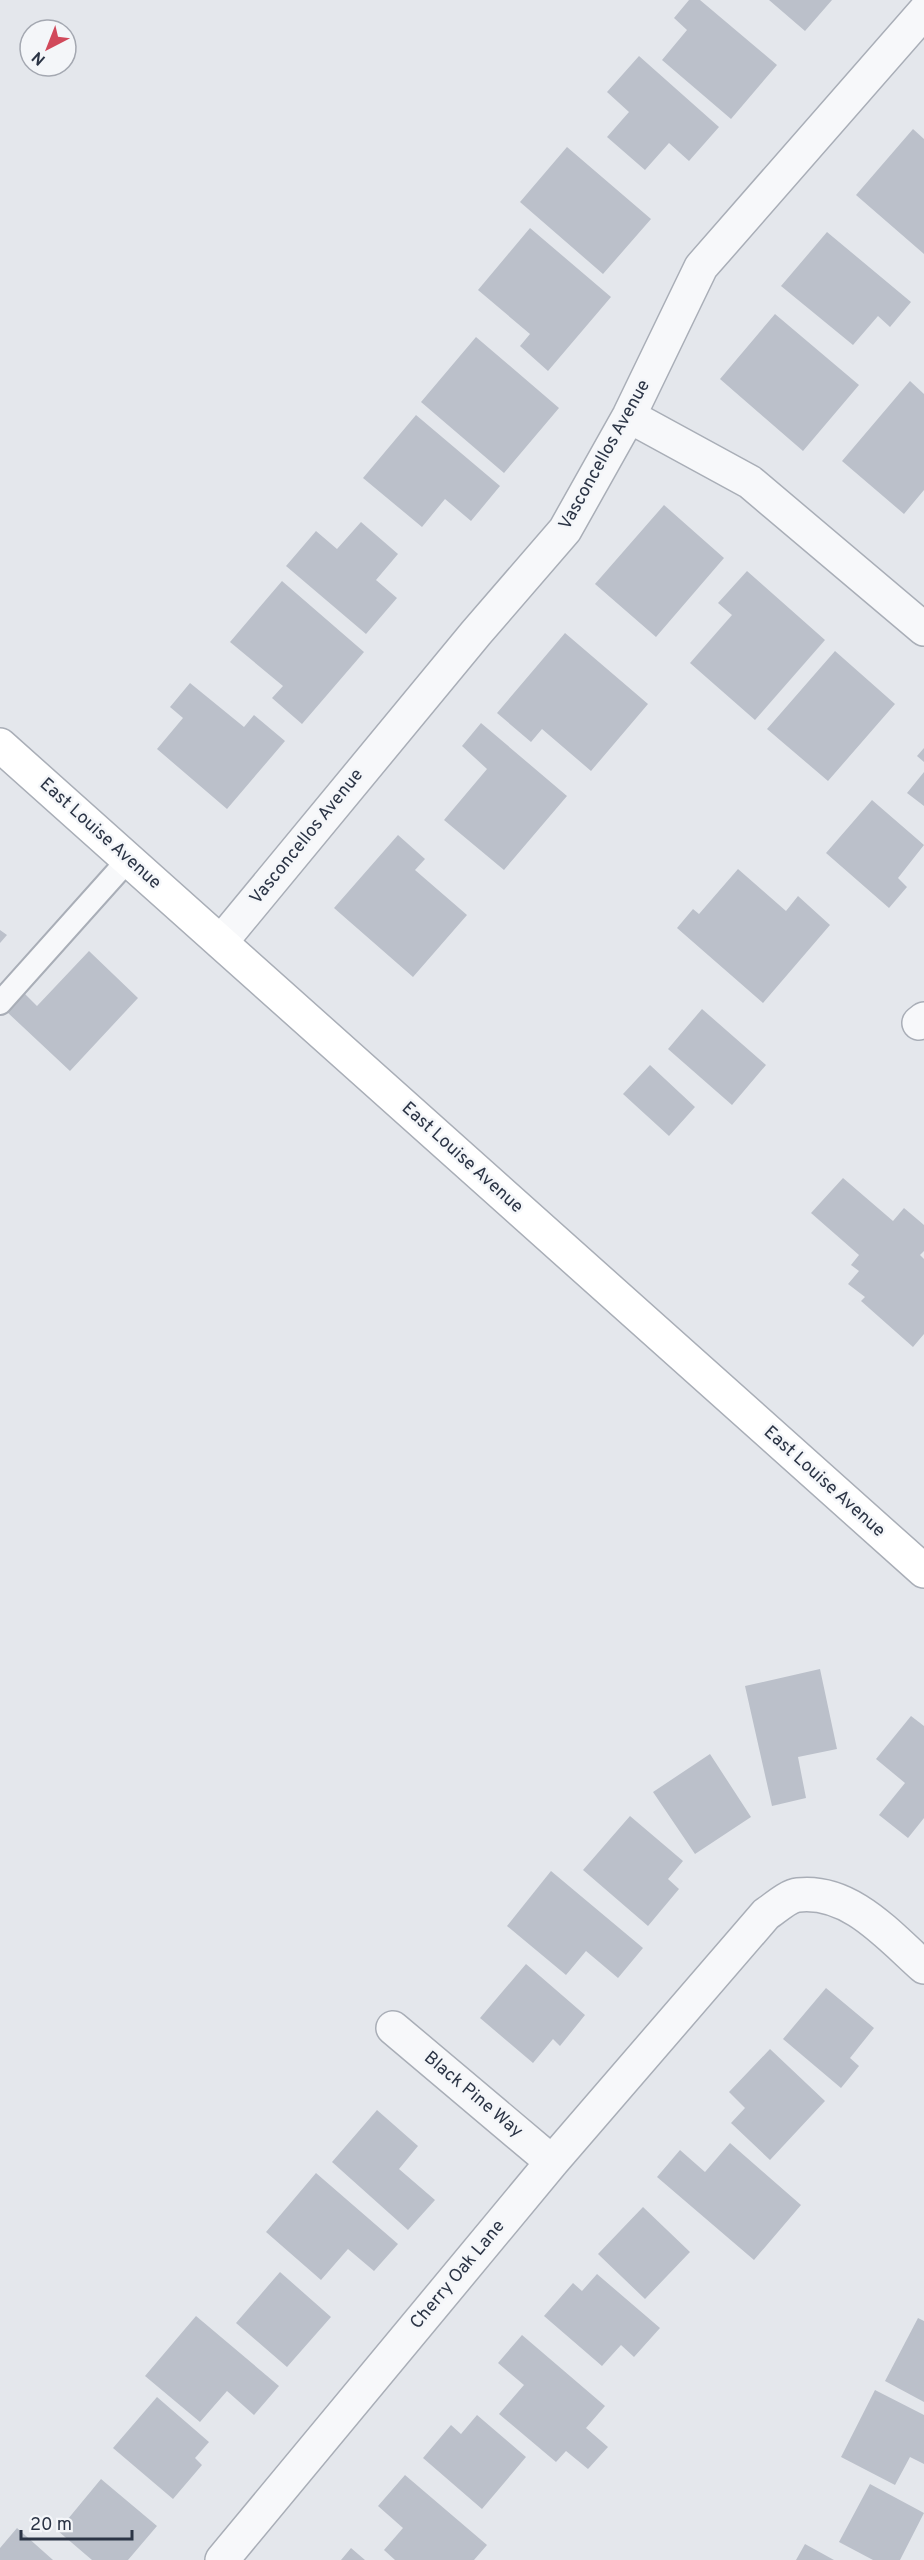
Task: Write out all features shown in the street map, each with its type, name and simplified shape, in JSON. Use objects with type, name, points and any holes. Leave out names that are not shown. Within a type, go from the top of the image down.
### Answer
[{"type":"street","name":"Vasconcellos Avenue","points":[[220,942],[476,633],[565,530],[629,416],[701,267],[921,22]]},
{"type":"street","points":[[629,416],[750,482],[924,629]]},
{"type":"street","name":"East Louise Avenue","points":[[0,745],[924,1571]]},
{"type":"street","name":"Cherry Oak Lane","points":[[222,2560],[552,2162],[766,1914],[796,1895],[829,1896],[869,1918],[924,1967]]},
{"type":"street","name":"Black Pine Way","points":[[393,2028],[552,2162]]},
{"type":"lane","points":[[0,1003],[128,860]]},
{"type":"building","points":[[689,0],[700,0],[777,65],[731,119],[662,60],[687,30],[674,18]]},
{"type":"building","points":[[769,0],[832,0],[805,31]]},
{"type":"building","points":[[639,56],[719,127],[689,161],[669,143],[645,170],[607,137],[629,112],[607,92]]},
{"type":"building","points":[[913,129],[924,139],[924,254],[856,195]]},
{"type":"building","points":[[567,147],[651,219],[603,274],[520,202]]},
{"type":"building","points":[[530,228],[611,297],[548,371],[520,346],[530,334],[478,290]]},
{"type":"building","points":[[827,232],[911,302],[890,327],[878,316],[853,345],[781,286]]},
{"type":"building","points":[[775,314],[859,385],[803,451],[720,379]]},
{"type":"building","points":[[476,337],[559,408],[504,473],[421,402]]},
{"type":"building","points":[[910,381],[924,394],[924,490],[904,514],[842,461]]},
{"type":"building","points":[[416,415],[500,486],[471,521],[445,499],[422,527],[363,478]]},
{"type":"building","points":[[664,505],[724,558],[656,637],[595,584]]},
{"type":"building","points":[[361,522],[398,554],[376,580],[397,598],[366,634],[286,566],[316,531],[337,549]]},
{"type":"building","points":[[747,571],[825,640],[755,720],[690,663],[732,615],[718,603]]},
{"type":"building","points":[[282,581],[364,652],[302,724],[272,698],[283,686],[230,642]]},
{"type":"building","points":[[565,633],[648,704],[591,771],[542,729],[531,742],[497,713]]},
{"type":"building","points":[[835,651],[895,704],[828,781],[767,729]]},
{"type":"building","points":[[190,683],[244,727],[254,715],[285,741],[227,809],[157,749],[183,718],[170,707]]},
{"type":"building","points":[[481,723],[567,796],[504,870],[444,820],[487,769],[462,746]]},
{"type":"building","points":[[924,748],[924,762],[917,756]]},
{"type":"building","points":[[924,772],[924,806],[907,793]]},
{"type":"building","points":[[872,800],[924,845],[898,878],[907,887],[889,908],[826,853]]},
{"type":"building","points":[[398,835],[425,859],[415,870],[467,915],[413,977],[334,908]]},
{"type":"building","points":[[738,869],[786,911],[798,896],[830,925],[763,1003],[677,928],[693,909],[699,914]]},
{"type":"building","points":[[0,930],[7,935],[0,943]]},
{"type":"building","points":[[89,951],[138,998],[70,1071],[7,1012],[25,994],[37,1006]]},
{"type":"building","points":[[702,1009],[766,1065],[732,1105],[668,1049]]},
{"type":"building","points":[[650,1065],[695,1107],[669,1136],[623,1094]]},
{"type":"building","points":[[843,1178],[893,1221],[904,1208],[924,1225],[924,1251],[920,1255],[924,1259],[924,1334],[913,1347],[861,1301],[865,1297],[848,1284],[859,1271],[851,1265],[859,1255],[811,1213]]},
{"type":"building","points":[[820,1669],[837,1749],[798,1757],[806,1798],[772,1806],[745,1686]]},
{"type":"building","points":[[911,1716],[924,1726],[924,1818],[908,1838],[879,1815],[905,1783],[876,1759]]},
{"type":"building","points":[[710,1754],[751,1817],[695,1854],[653,1792]]},
{"type":"building","points":[[630,1816],[683,1861],[668,1879],[679,1889],[648,1926],[583,1870]]},
{"type":"building","points":[[551,1871],[643,1948],[618,1978],[586,1951],[566,1975],[507,1926]]},
{"type":"building","points":[[526,1964],[585,2015],[560,2046],[553,2039],[533,2063],[480,2018]]},
{"type":"building","points":[[826,1988],[874,2028],[850,2058],[859,2066],[841,2088],[783,2039]]},
{"type":"building","points":[[770,2049],[825,2101],[770,2160],[731,2123],[745,2108],[729,2092]]},
{"type":"building","points":[[377,2110],[418,2146],[399,2169],[435,2200],[408,2230],[332,2162]]},
{"type":"building","points":[[730,2143],[801,2205],[754,2260],[657,2177],[680,2150],[705,2172]]},
{"type":"building","points":[[316,2173],[398,2244],[374,2271],[348,2249],[321,2280],[266,2232]]},
{"type":"building","points":[[643,2207],[690,2252],[645,2299],[598,2254]]},
{"type":"building","points":[[280,2272],[331,2317],[287,2367],[236,2323]]},
{"type":"building","points":[[597,2274],[660,2328],[634,2357],[621,2345],[602,2366],[544,2316],[573,2283],[582,2291]]},
{"type":"building","points":[[196,2316],[279,2386],[254,2415],[227,2391],[200,2422],[145,2376]]},
{"type":"building","points":[[918,2318],[924,2321],[924,2402],[885,2381]]},
{"type":"building","points":[[522,2335],[605,2406],[586,2428],[608,2447],[588,2469],[566,2451],[556,2462],[499,2414],[524,2385],[498,2363]]},
{"type":"building","points":[[875,2390],[924,2415],[924,2464],[910,2457],[895,2485],[841,2457]]},
{"type":"building","points":[[157,2397],[209,2442],[195,2458],[202,2465],[173,2499],[113,2448]]},
{"type":"building","points":[[477,2415],[526,2457],[482,2509],[423,2458],[451,2425],[461,2434]]},
{"type":"building","points":[[405,2475],[487,2545],[474,2560],[395,2560],[384,2550],[403,2528],[378,2506]]},
{"type":"building","points":[[101,2479],[157,2526],[128,2560],[92,2560],[58,2531]]},
{"type":"building","points":[[870,2484],[924,2513],[900,2560],[873,2560],[839,2542]]},
{"type":"building","points":[[17,2528],[53,2560],[0,2560],[0,2548]]},
{"type":"building","points":[[805,2544],[834,2560],[796,2560]]},
{"type":"building","points":[[351,2548],[365,2560],[341,2560]]}]
